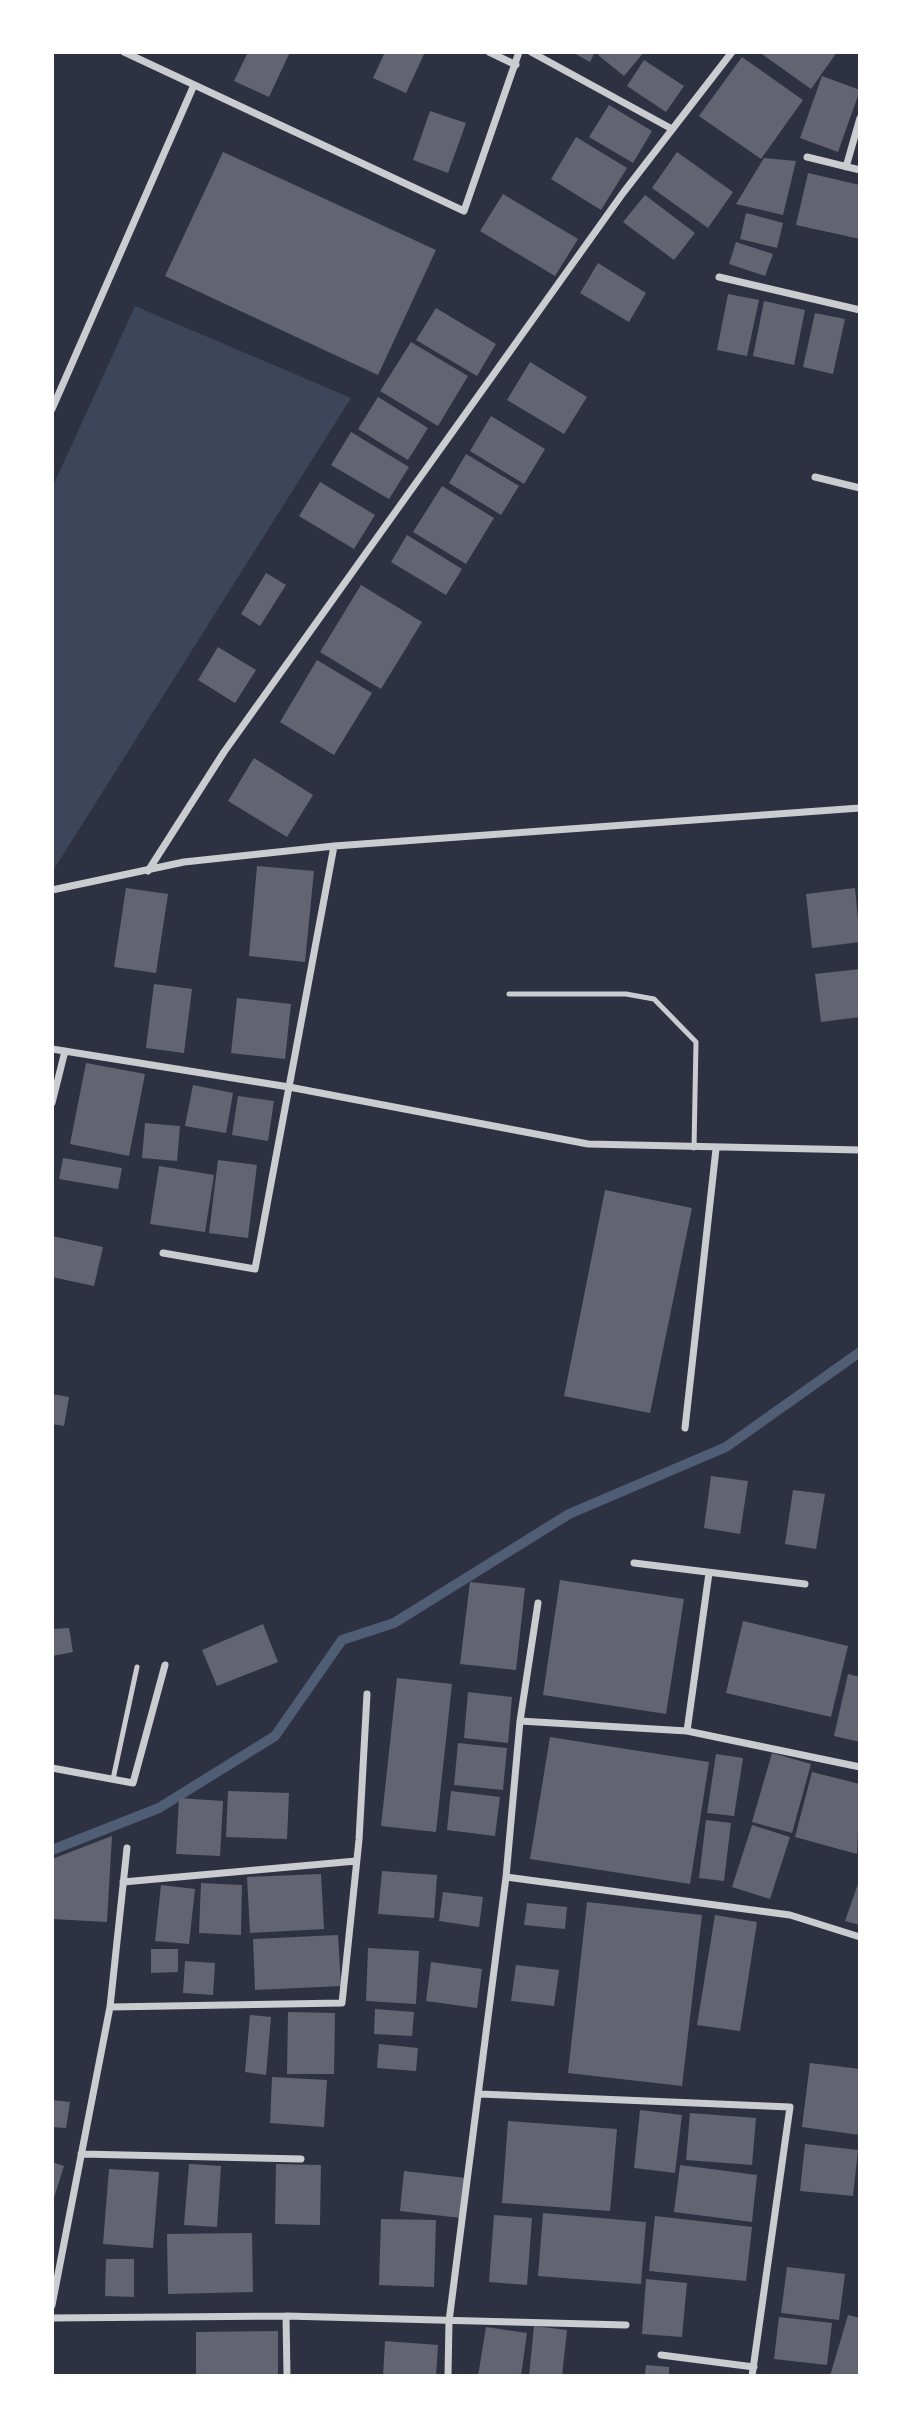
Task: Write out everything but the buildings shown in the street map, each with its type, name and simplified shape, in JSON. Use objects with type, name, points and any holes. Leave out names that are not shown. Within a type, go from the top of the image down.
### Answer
[{"type":"street","points":[[124,52],[464,211],[519,52]]},
{"type":"street","points":[[489,52],[516,65]]},
{"type":"street","points":[[531,52],[672,130]]},
{"type":"street","points":[[148,871],[232,740],[623,194],[732,52]]},
{"type":"street","points":[[52,409],[194,85]]},
{"type":"street","points":[[846,167],[859,118]]},
{"type":"street","points":[[807,157],[859,170]]},
{"type":"street","points":[[719,278],[859,310]]},
{"type":"street","points":[[816,477],[859,488]]},
{"type":"street","points":[[52,890],[184,862],[334,846],[859,808]]},
{"type":"street","points":[[163,1253],[255,1269],[334,846]]},
{"type":"street","points":[[52,1049],[289,1087],[588,1144],[716,1149],[859,1150]]},
{"type":"street","points":[[52,1103],[65,1051]]},
{"type":"street","points":[[685,1428],[716,1149]]},
{"type":"street","points":[[634,1563],[805,1584]]},
{"type":"street","points":[[687,1731],[709,1573]]},
{"type":"street","points":[[448,2375],[449,2320],[480,2094],[506,1877],[520,1721],[537,1603]]},
{"type":"street","points":[[52,1768],[133,1783],[165,1665]]},
{"type":"street","points":[[110,2007],[342,2003],[356,1861],[367,1694]]},
{"type":"street","points":[[520,1721],[687,1731],[859,1767]]},
{"type":"street","points":[[52,2305],[110,2007],[127,1848]]},
{"type":"street","points":[[123,1882],[356,1861]]},
{"type":"street","points":[[506,1877],[790,1915],[859,1937]]},
{"type":"street","points":[[480,2094],[790,2107],[753,2371],[661,2355]]},
{"type":"street","points":[[81,2154],[301,2159]]},
{"type":"street","points":[[286,2316],[287,2375]]},
{"type":"street","points":[[52,2318],[286,2316],[626,2325]]},
{"type":"lane","points":[[509,994],[626,994],[654,999],[696,1042],[694,1148]]},
{"type":"lane","points":[[113,1779],[137,1667]]},
{"type":"shaded area","points":[[135,306],[351,398],[54,869],[53,486]]},
{"type":"waterway","points":[[52,1850],[159,1808],[275,1736],[342,1640],[394,1623],[569,1514],[726,1447],[860,1352]]}]
